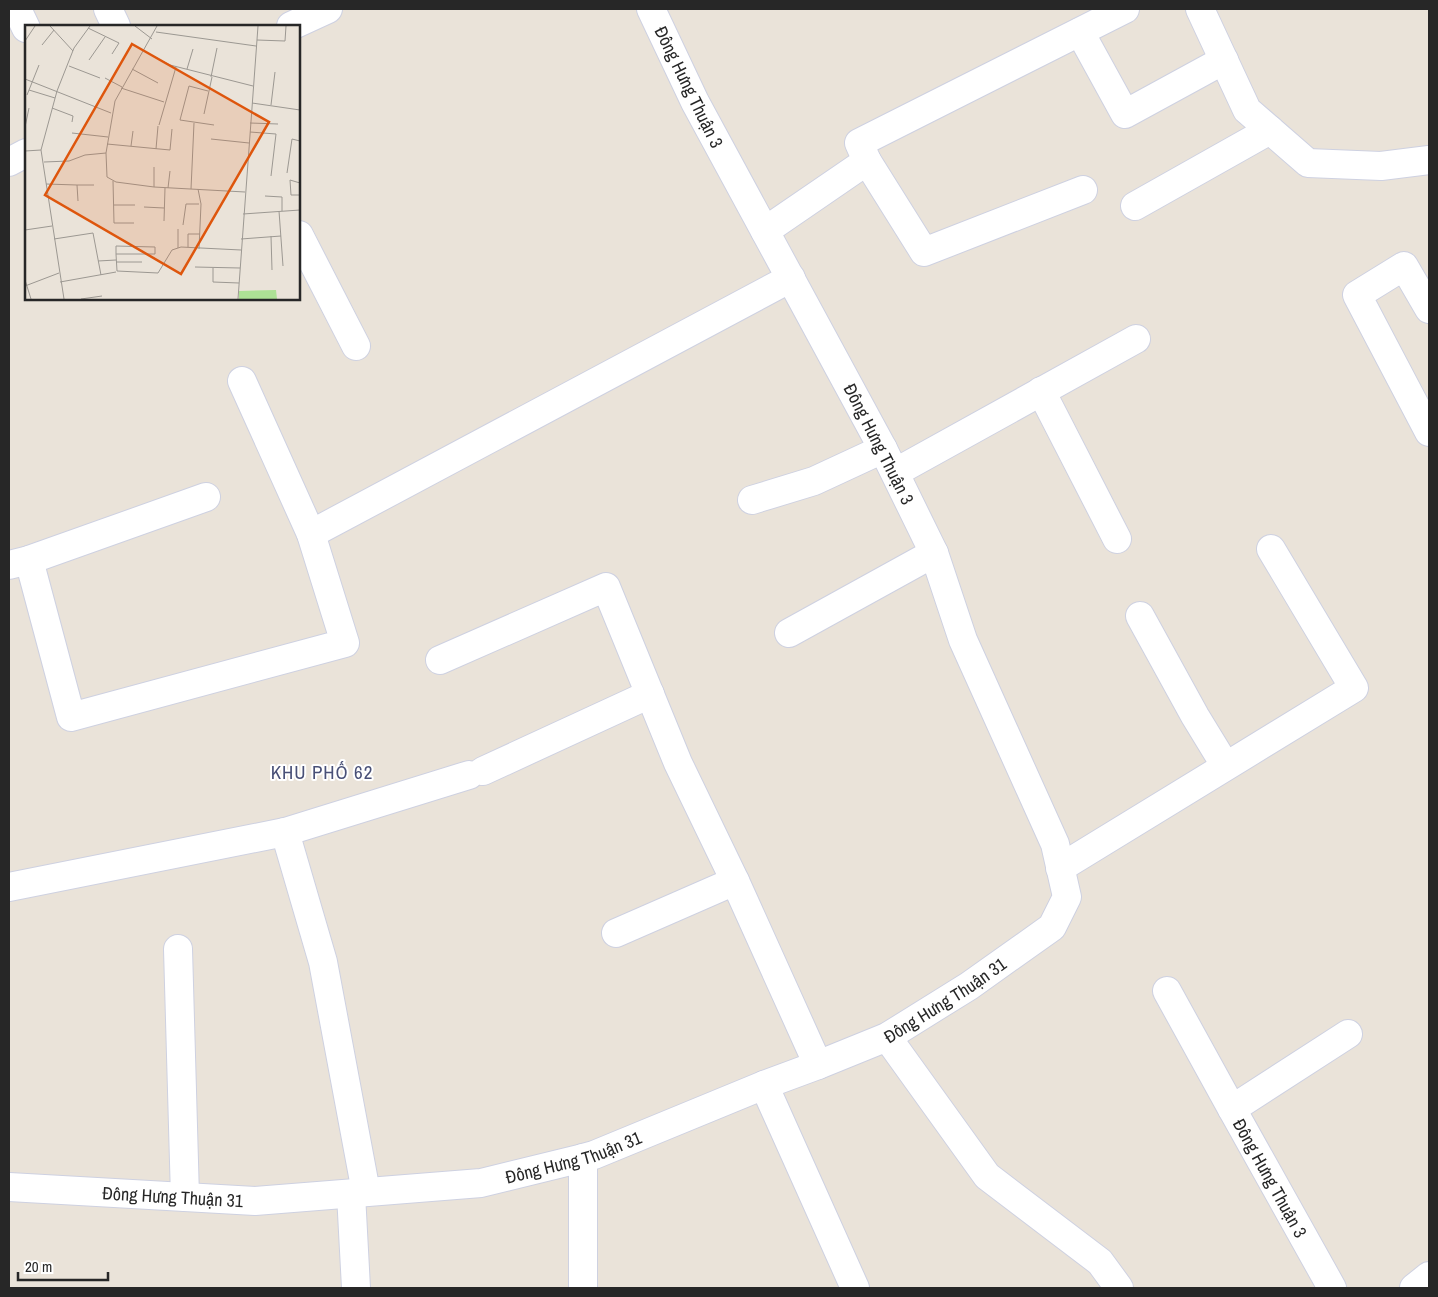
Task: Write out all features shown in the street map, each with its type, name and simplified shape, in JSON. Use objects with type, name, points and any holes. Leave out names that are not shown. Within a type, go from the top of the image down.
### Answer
[{"type":"street","points":[[17,9],[25,26]]},
{"type":"street","points":[[108,9],[116,25]]},
{"type":"street","points":[[293,25],[328,9]]},
{"type":"street","name":"Đông Hưng Thuận 3","points":[[651,9],[695,102],[896,472],[934,553],[963,640],[1055,844],[1066,897]]},
{"type":"street","points":[[1083,190],[924,252],[867,161],[859,143],[1125,9]]},
{"type":"street","points":[[1200,9],[1247,110],[1308,162],[1381,166],[1429,160]]},
{"type":"street","points":[[1080,32],[1124,114],[1224,60]]},
{"type":"street","points":[[1135,206],[1270,130]]},
{"type":"street","points":[[9,162],[25,154]]},
{"type":"street","points":[[765,231],[867,161]]},
{"type":"street","points":[[300,237],[356,346]]},
{"type":"street","points":[[1429,309],[1404,266],[1356,295],[1429,432]]},
{"type":"street","points":[[311,534],[791,278]]},
{"type":"street","points":[[896,472],[1136,339]]},
{"type":"street","points":[[206,497],[19,563],[71,717],[345,643],[311,534],[242,381]]},
{"type":"street","points":[[1041,391],[1117,539]]},
{"type":"street","points":[[752,500],[814,481],[883,449]]},
{"type":"street","points":[[1060,868],[1354,688],[1272,549]]},
{"type":"street","points":[[789,633],[934,553]]},
{"type":"street","points":[[440,660],[606,587],[678,763],[735,881],[818,1065]]},
{"type":"street","points":[[1140,616],[1226,765]]},
{"type":"street","points":[[9,887],[285,832],[476,773],[650,694]]},
{"type":"street","points":[[285,832],[323,962],[359,1193],[356,1288]]},
{"type":"street","points":[[616,933],[735,881]]},
{"type":"street","name":"Đông Hưng Thuận 31","points":[[9,1187],[255,1201],[481,1183],[594,1155],[887,1037],[969,986],[1052,927],[1066,897]]},
{"type":"street","points":[[178,949],[185,1197]]},
{"type":"street","points":[[1167,991],[1232,1109]]},
{"type":"street","name":"Đông Hưng Thuận 3","points":[[1332,1288],[1232,1109],[1348,1034]]},
{"type":"street","points":[[887,1037],[987,1176],[1100,1262],[1119,1288]]},
{"type":"street","points":[[764,1085],[855,1288]]},
{"type":"street","points":[[582,1158],[583,1288]]},
{"type":"street","points":[[1414,1288],[1429,1276]]},
{"type":"district","name":"KHU PHỐ 62","points":[[322,772]]}]
